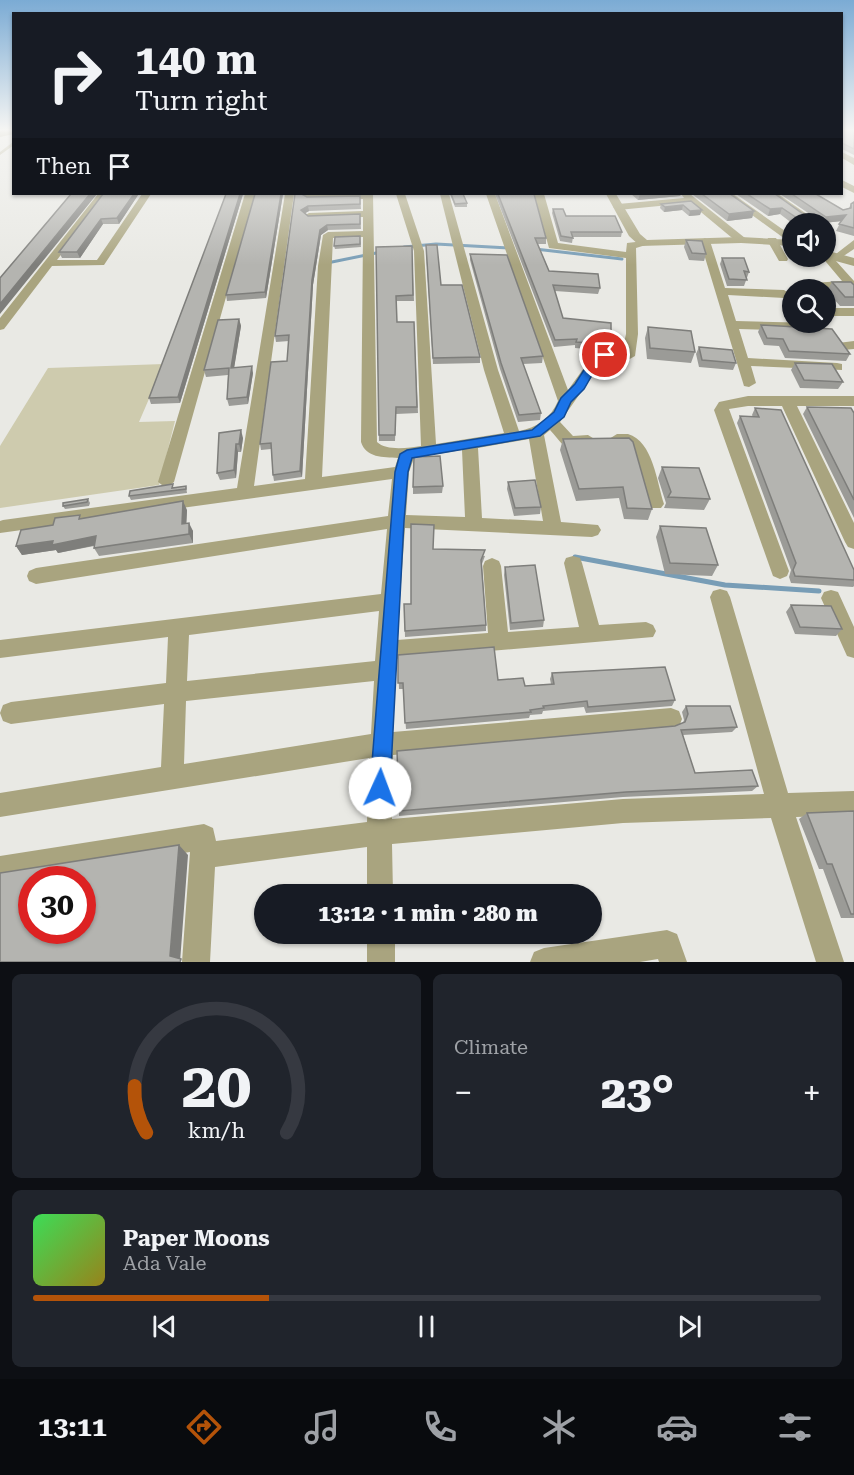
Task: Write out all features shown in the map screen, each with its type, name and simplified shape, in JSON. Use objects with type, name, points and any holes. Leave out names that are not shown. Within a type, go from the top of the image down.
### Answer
[{"type":"street","points":[[0,326],[101,195]]},
{"type":"street","points":[[49,263],[100,263],[145,195]]},
{"type":"street","points":[[166,482],[250,195]]},
{"type":"street","points":[[245,494],[289,195]]},
{"type":"street","points":[[308,197],[368,195],[370,234],[369,442],[370,446],[377,451],[404,463]]},
{"type":"street","points":[[400,195],[419,251],[429,451]]},
{"type":"street","points":[[444,195],[491,370],[513,436]]},
{"type":"street","points":[[490,195],[565,400]]},
{"type":"street","points":[[539,195],[553,246],[632,256]]},
{"type":"street","points":[[612,195],[635,236],[644,244]]},
{"type":"street","points":[[729,195],[782,234]]},
{"type":"street","points":[[773,195],[800,213]]},
{"type":"street","points":[[618,207],[688,196],[741,240]]},
{"type":"street","points":[[309,216],[369,214]]},
{"type":"street","points":[[313,484],[324,266],[328,235],[370,234]]},
{"type":"street","points":[[3,527],[313,484],[404,463],[429,451],[536,433],[552,423],[560,414],[565,400],[580,387],[599,357],[628,356],[632,334],[631,245],[741,240],[782,241]]},
{"type":"street","points":[[772,240],[782,257]]},
{"type":"street","points":[[705,241],[716,258],[721,291],[749,383]]},
{"type":"street","points":[[836,252],[854,243]]},
{"type":"street","points":[[836,258],[854,262]]},
{"type":"street","points":[[836,265],[852,286]]},
{"type":"street","points":[[836,287],[852,286]]},
{"type":"street","points":[[721,291],[782,294]]},
{"type":"street","points":[[836,312],[854,312]]},
{"type":"street","points":[[731,325],[782,326]]},
{"type":"street","points":[[743,362],[837,367]]},
{"type":"street","points":[[788,402],[854,542]]},
{"type":"street","points":[[780,571],[721,410],[724,405],[733,403],[853,402]]},
{"type":"street","points":[[552,423],[569,441],[628,439],[639,450],[654,504]]},
{"type":"street","points":[[536,433],[553,528]]},
{"type":"street","points":[[470,445],[474,526]]},
{"type":"street","points":[[380,884],[379,833],[386,660],[404,463]]},
{"type":"street","points":[[36,576],[397,521],[592,530]]},
{"type":"street","points":[[573,563],[591,635]]},
{"type":"street","points":[[492,566],[499,642]]},
{"type":"street","points":[[720,597],[780,807],[830,962]]},
{"type":"street","points":[[831,598],[854,649]]},
{"type":"street","points":[[0,649],[391,602]]},
{"type":"street","points":[[172,776],[179,626]]},
{"type":"street","points":[[11,713],[176,692],[499,642],[646,631]]},
{"type":"street","points":[[0,805],[382,744],[671,719]]},
{"type":"street","points":[[203,856],[379,833],[624,811],[854,803]]},
{"type":"street","points":[[0,868],[204,837],[196,962]]},
{"type":"street","points":[[381,944],[381,962]]},
{"type":"street","points":[[546,962],[667,944],[672,962]]},
{"type":"shaded area","points":[[164,364],[139,422],[175,421],[159,485],[0,508],[0,446],[48,368]]},
{"type":"building","points":[[70,195],[89,195],[0,304],[0,278]]},
{"type":"building","points":[[102,195],[133,195],[117,218],[101,219],[77,252],[59,252]]},
{"type":"building","points":[[226,195],[240,195],[178,397],[149,398]]},
{"type":"building","points":[[255,195],[281,195],[265,292],[226,295]]},
{"type":"building","points":[[295,195],[307,197],[360,196],[360,204],[308,206],[301,210],[308,216],[360,214],[360,224],[327,225],[320,230],[312,280],[300,471],[273,475],[271,443],[260,444],[271,362],[287,361],[289,335],[275,336]]},
{"type":"building","points":[[451,195],[463,195],[467,203],[455,204]]},
{"type":"building","points":[[498,195],[534,195],[546,238],[535,238],[549,271],[598,274],[600,288],[553,285],[563,318],[611,323],[611,344],[576,342],[577,339],[555,340]]},
{"type":"building","points":[[703,195],[731,195],[754,211],[729,214]]},
{"type":"building","points":[[749,195],[776,195],[802,213],[790,213],[782,208],[770,209]]},
{"type":"building","points":[[793,195],[818,195],[843,210],[851,208],[854,202],[854,228],[839,224],[846,215],[820,213]]},
{"type":"building","points":[[691,201],[702,210],[690,211],[683,205],[665,207],[661,204]]},
{"type":"building","points":[[553,209],[563,209],[566,216],[615,216],[622,232],[571,232],[573,238],[561,236]]},
{"type":"building","points":[[360,236],[360,244],[334,246],[335,237]]},
{"type":"building","points":[[686,240],[702,241],[706,254],[692,253]]},
{"type":"building","points":[[426,245],[437,245],[441,285],[462,285],[480,357],[433,358]]},
{"type":"building","points":[[412,246],[413,295],[396,296],[397,322],[414,322],[417,407],[396,407],[395,435],[379,435],[376,247]]},
{"type":"building","points":[[470,254],[507,255],[543,356],[521,358],[541,413],[519,415],[501,363]]},
{"type":"building","points":[[722,258],[744,258],[749,272],[744,271],[747,280],[729,279]]},
{"type":"building","points":[[836,282],[851,282],[854,285],[854,297],[845,297],[836,287]]},
{"type":"building","points":[[239,319],[231,368],[252,366],[247,397],[227,399],[229,368],[204,370],[218,320]]},
{"type":"building","points":[[761,325],[782,326],[782,333],[835,333],[850,354],[789,351],[783,339],[767,338]]},
{"type":"building","points":[[648,327],[691,331],[695,352],[650,348]]},
{"type":"building","points":[[699,347],[732,350],[736,363],[702,360]]},
{"type":"building","points":[[795,363],[832,364],[843,382],[804,380]]},
{"type":"building","points":[[807,407],[851,408],[854,413],[854,500]]},
{"type":"building","points":[[755,408],[781,410],[854,570],[854,580],[795,576],[793,570],[796,563],[740,416],[759,417]]},
{"type":"building","points":[[241,430],[239,444],[236,444],[234,470],[217,473],[219,433]]},
{"type":"building","points":[[629,438],[633,442],[652,509],[627,508],[623,487],[579,489],[563,439]]},
{"type":"building","points":[[440,456],[443,486],[413,487],[414,457]]},
{"type":"building","points":[[662,467],[699,468],[710,499],[668,497],[671,492]]},
{"type":"building","points":[[535,480],[541,507],[515,508],[508,482]]},
{"type":"building","points":[[173,484],[172,488],[186,486],[186,489],[129,496],[130,491]]},
{"type":"building","points":[[88,499],[87,502],[63,506],[63,503]]},
{"type":"building","points":[[183,501],[182,524],[189,523],[189,534],[94,548],[96,536],[52,545],[53,541],[16,546],[21,530],[53,525],[55,518],[80,515],[79,519]]},
{"type":"building","points":[[411,524],[434,525],[433,549],[485,550],[481,560],[486,625],[405,631],[404,604],[411,604]]},
{"type":"building","points":[[660,526],[706,528],[718,565],[670,563]]},
{"type":"building","points":[[535,565],[544,620],[511,623],[505,567]]},
{"type":"building","points":[[791,605],[831,606],[842,629],[800,627]]},
{"type":"building","points":[[494,647],[498,680],[523,678],[525,686],[554,684],[552,673],[665,667],[675,700],[588,707],[587,701],[543,706],[544,708],[530,710],[531,712],[405,723],[403,683],[398,683],[398,655]]},
{"type":"building","points":[[686,706],[730,706],[737,727],[681,730],[695,773],[752,770],[758,786],[626,792],[399,811],[397,751],[675,726],[685,722],[688,714]]},
{"type":"building","points":[[854,811],[854,914],[851,914],[832,864],[827,864],[807,813]]},
{"type":"building","points":[[179,845],[170,956],[181,959],[180,962],[0,962],[0,873],[18,870],[18,944],[96,944],[96,866],[45,866]]},
{"type":"waterway","points":[[404,247],[436,244],[509,248]]},
{"type":"waterway","points":[[535,249],[622,259]]},
{"type":"waterway","points":[[327,263],[381,252]]},
{"type":"waterway","points":[[575,557],[725,585],[819,591]]},
{"type":"route","points":[[380,788],[397,521],[401,472],[407,454],[536,433],[552,423],[560,414],[565,400],[580,387],[595,361],[605,355]]}]
